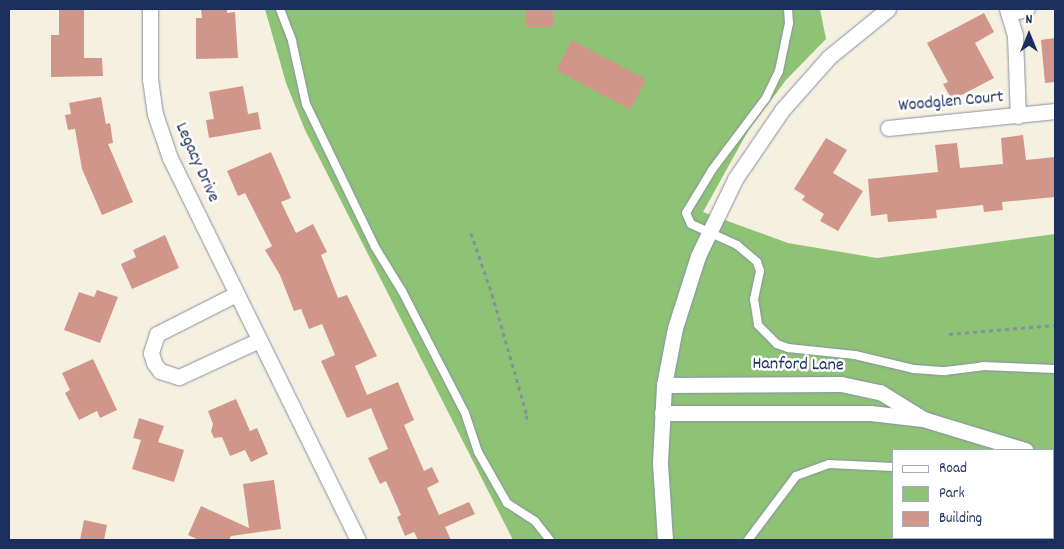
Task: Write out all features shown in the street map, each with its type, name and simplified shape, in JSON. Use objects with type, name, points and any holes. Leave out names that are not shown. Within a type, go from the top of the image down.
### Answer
[{"type":"street","name":"Legacy Drive","points":[[150,9],[150,79],[160,133],[236,294],[358,540]]},
{"type":"street","points":[[665,540],[660,490],[664,385],[685,293],[708,232],[735,179],[782,110],[829,56],[888,9]]},
{"type":"street","points":[[1018,116],[1015,36],[1008,11],[1027,9]]},
{"type":"street","name":"Woodglen Court","points":[[888,128],[1055,111]]},
{"type":"street","points":[[236,294],[157,334],[151,353],[154,363],[160,371],[179,377],[259,340]]},
{"type":"street","name":"Hanford Lane","points":[[664,385],[841,384],[864,387],[906,406],[923,419]]},
{"type":"street","name":"Hanford Lane","points":[[662,414],[848,411],[923,419],[1022,449]]},
{"type":"lane","points":[[280,9],[292,41],[306,104],[375,247],[402,292],[461,405],[478,452],[507,503],[535,521],[550,540]]},
{"type":"lane","points":[[788,9],[789,23],[779,71],[766,98],[712,170],[686,213],[691,224],[737,245],[757,262],[760,271],[754,299],[758,325],[777,344],[855,354],[929,371],[983,366],[1055,369]]},
{"type":"lane","points":[[748,540],[796,476],[829,464],[892,467]]},
{"type":"path","points":[[471,234],[492,294],[527,415],[525,423]]},
{"type":"path","points":[[949,334],[1055,325]]},
{"type":"green space","points":[[265,9],[820,9],[826,39],[786,80],[748,131],[703,212],[788,243],[877,258],[1055,234],[1055,540],[513,540],[305,130],[286,83]]},
{"type":"building","points":[[59,9],[84,9],[84,58],[102,58],[103,76],[51,77],[51,35],[59,35]]},
{"type":"building","points":[[201,9],[227,9],[227,13],[235,12],[238,58],[196,59],[196,18],[202,18]]},
{"type":"building","points":[[526,9],[553,9],[553,27],[526,27]]},
{"type":"building","points":[[984,13],[994,32],[975,43],[994,78],[952,100],[943,84],[948,82],[927,43]]},
{"type":"building","points":[[1055,38],[1055,82],[1045,83],[1041,40]]},
{"type":"building","points":[[572,40],[646,79],[630,109],[556,70]]},
{"type":"building","points":[[243,86],[248,114],[258,112],[261,129],[209,138],[206,120],[214,119],[209,92]]},
{"type":"building","points":[[101,97],[106,124],[110,123],[113,143],[108,144],[133,202],[102,215],[82,169],[75,129],[68,130],[65,115],[71,114],[69,103]]},
{"type":"building","points":[[1023,135],[1026,160],[1055,157],[1055,197],[1002,202],[1003,210],[984,212],[983,205],[936,210],[937,218],[888,222],[887,214],[871,216],[868,179],[938,172],[935,145],[957,143],[960,168],[1003,164],[1001,138]]},
{"type":"building","points":[[826,138],[847,150],[833,173],[863,191],[838,231],[820,221],[824,214],[802,200],[805,196],[794,189]]},
{"type":"building","points":[[271,152],[291,198],[281,202],[296,233],[313,224],[327,252],[321,255],[338,298],[347,295],[377,356],[355,366],[367,395],[398,382],[414,420],[404,425],[424,471],[432,467],[439,482],[427,488],[439,515],[469,502],[475,514],[445,527],[451,540],[418,540],[414,532],[405,536],[397,517],[401,515],[386,481],[380,484],[368,458],[388,449],[371,408],[347,418],[321,361],[335,355],[322,324],[309,329],[301,309],[294,311],[280,275],[265,250],[272,246],[245,193],[238,196],[227,171]]},
{"type":"building","points":[[165,235],[179,268],[132,289],[121,264],[136,257],[133,250]]},
{"type":"building","points":[[97,290],[118,297],[100,343],[64,330],[79,292],[94,297]]},
{"type":"building","points":[[93,359],[117,410],[100,418],[97,411],[79,420],[65,393],[70,390],[62,373]]},
{"type":"building","points":[[236,399],[250,431],[257,428],[268,454],[251,462],[245,450],[230,456],[222,437],[214,438],[211,431],[213,424],[208,411]]},
{"type":"building","points":[[139,418],[164,426],[158,442],[184,450],[174,482],[132,469],[141,440],[133,438]]},
{"type":"building","points":[[274,480],[281,529],[231,536],[229,540],[199,540],[188,535],[201,506],[249,528],[243,484]]},
{"type":"building","points":[[84,520],[107,525],[104,540],[80,540]]}]
